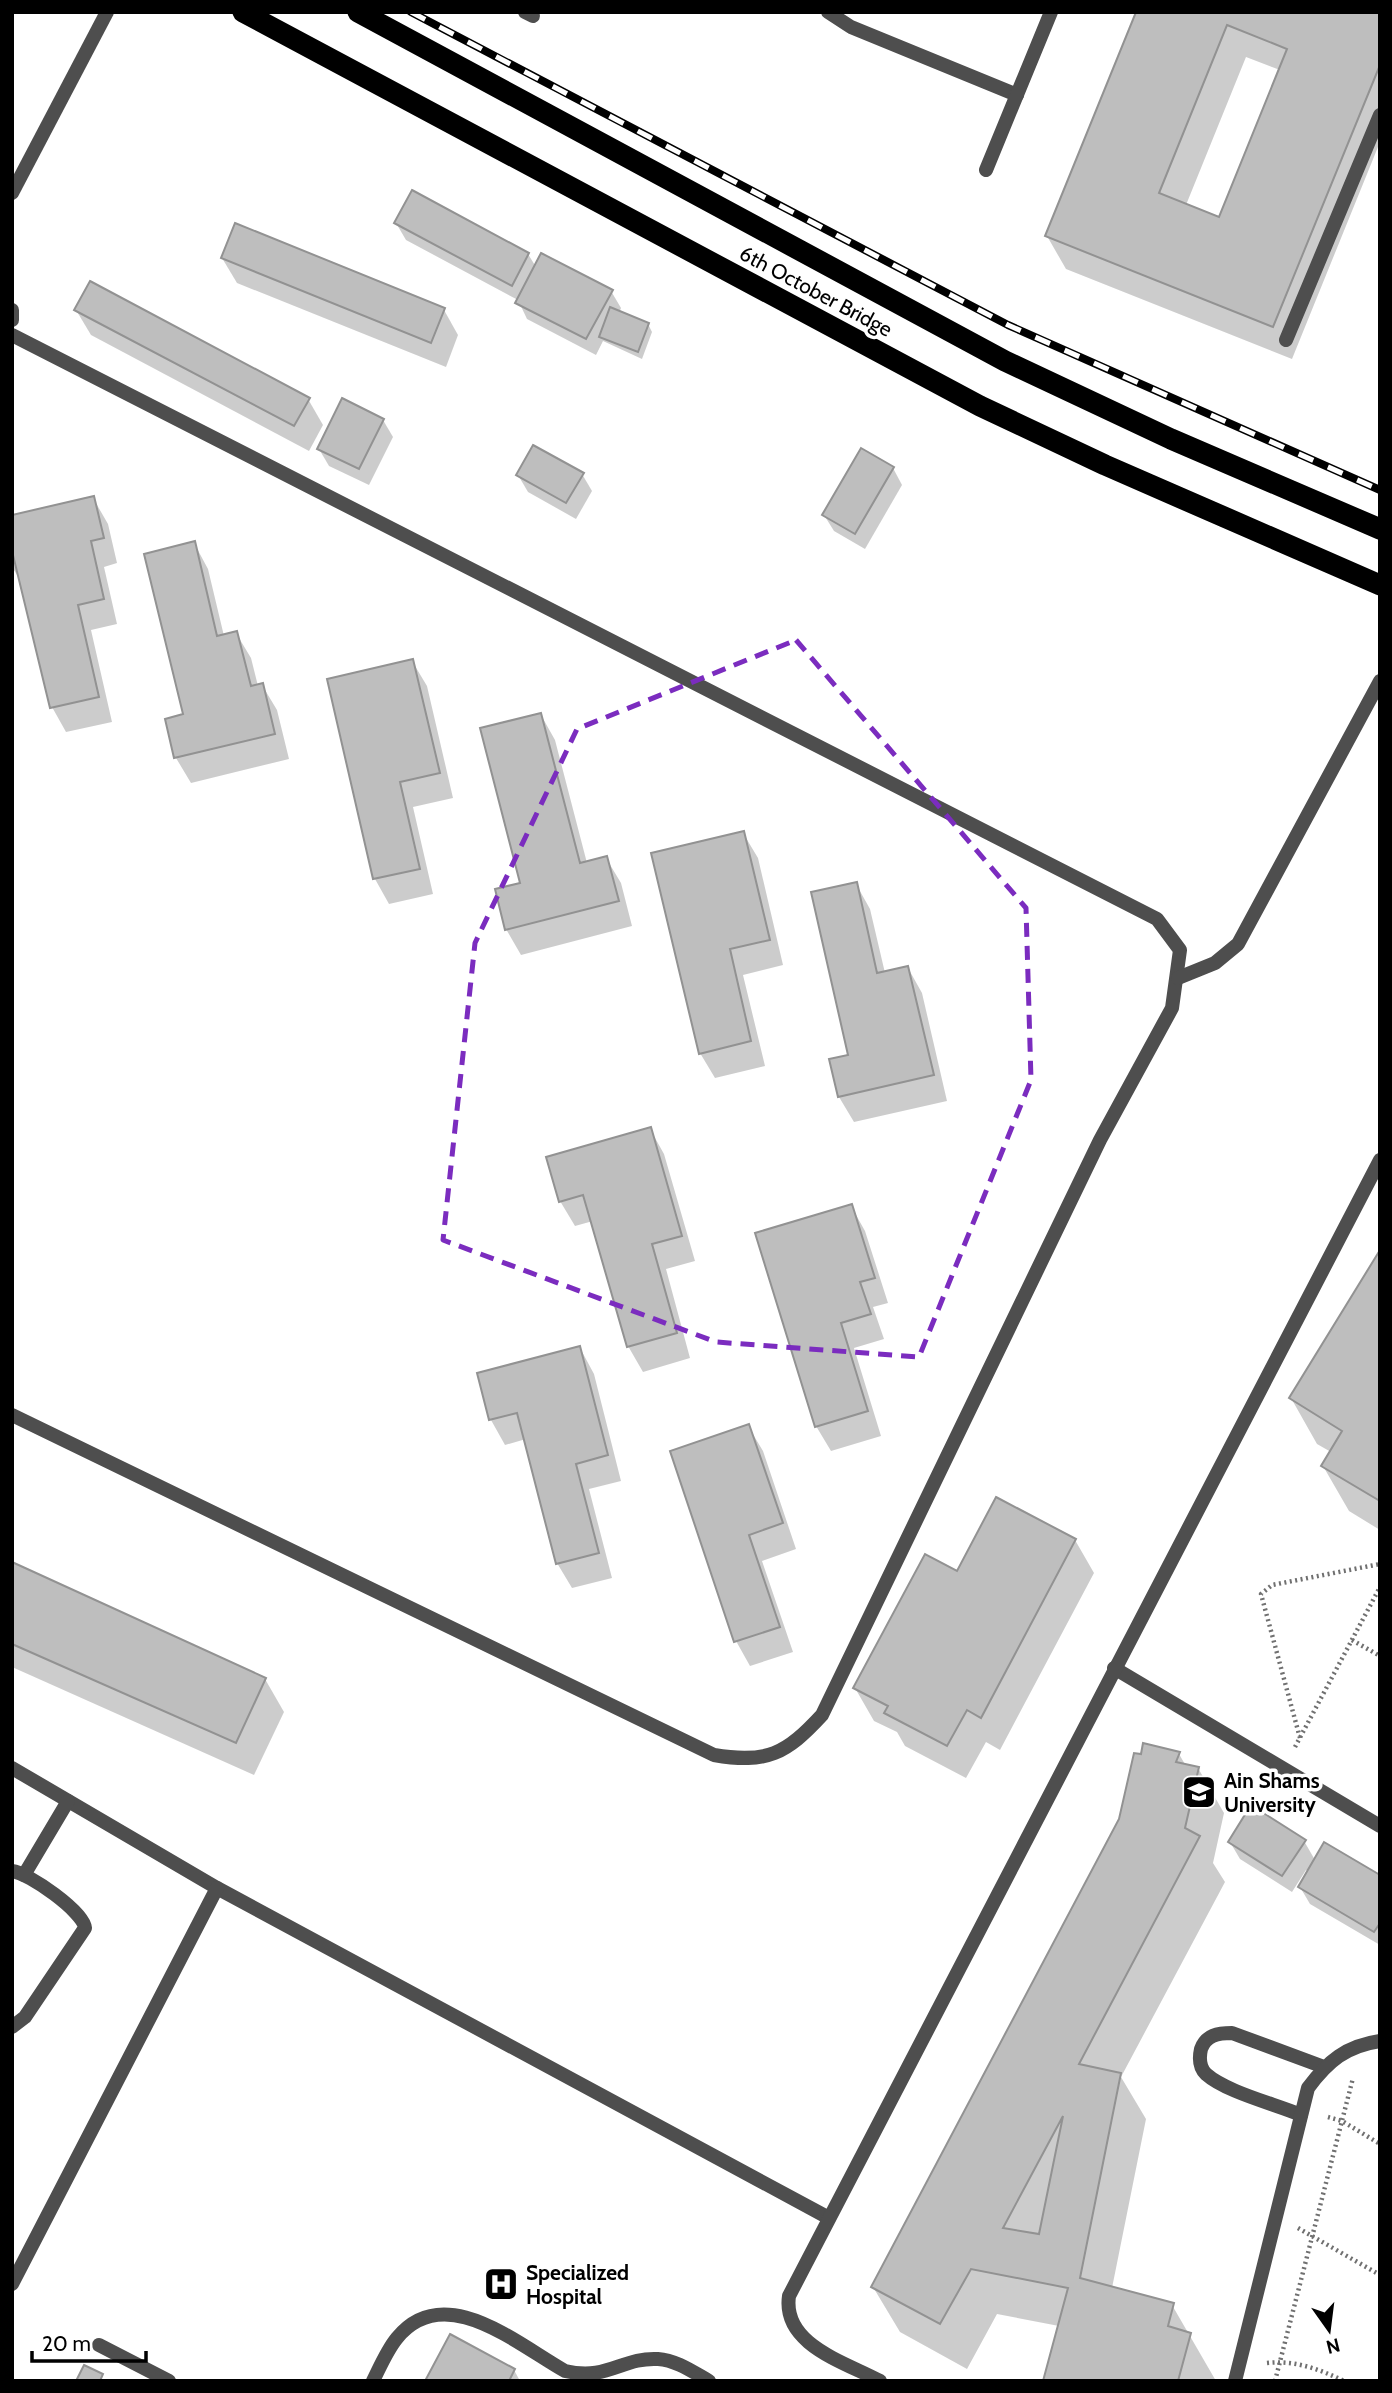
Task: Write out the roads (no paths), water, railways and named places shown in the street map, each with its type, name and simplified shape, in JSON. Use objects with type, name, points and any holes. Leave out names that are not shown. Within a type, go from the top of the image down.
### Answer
[{"type":"highway","name":"6th October Bridge","points":[[243,12],[980,406],[1063,447],[1380,585]]},
{"type":"highway","name":"6th October Bridge","points":[[358,12],[1005,361],[1108,411],[1380,529]]},
{"type":"lane","points":[[12,192],[107,12]]},
{"type":"lane","points":[[828,12],[851,27],[1017,95]]},
{"type":"lane","points":[[986,170],[1051,12]]},
{"type":"lane","points":[[1286,340],[1380,114]]},
{"type":"lane","points":[[12,310],[12,320]]},
{"type":"lane","points":[[12,335],[1157,919],[1180,950],[1178,978],[1171,1008],[1100,1140],[822,1715],[798,1741],[777,1754],[746,1760],[714,1755],[12,1415]]},
{"type":"lane","points":[[1178,978],[1215,962],[1238,944],[1380,681]]},
{"type":"lane","points":[[880,2381],[802,2339],[790,2321],[789,2296],[1380,1160]]},
{"type":"lane","points":[[1114,1668],[1380,1826]]},
{"type":"lane","points":[[12,1768],[217,1888],[829,2218]]},
{"type":"lane","points":[[12,2027],[25,2017],[85,1928],[81,1914],[18,1873],[68,1801]]},
{"type":"lane","points":[[12,2284],[217,1888]]},
{"type":"lane","points":[[1301,2115],[1217,2081],[1204,2072],[1199,2058],[1203,2043],[1216,2033],[1231,2033],[1324,2067]]},
{"type":"lane","points":[[1236,2374],[1308,2088],[1324,2067],[1341,2053],[1362,2043],[1380,2041]]},
{"type":"lane","points":[[373,2381],[396,2339],[410,2324],[428,2315],[447,2312],[467,2316],[565,2371],[583,2375],[603,2374],[640,2360],[658,2359],[674,2362],[709,2381]]},
{"type":"lane","points":[[99,2345],[169,2381]]},
{"type":"railway","points":[[411,12],[1008,325],[1380,490]]},
{"type":"place","name":"Ain Shams University","points":[[1199,1792]]},
{"type":"place","name":"Specialized Hospital","points":[[501,2284]]}]
